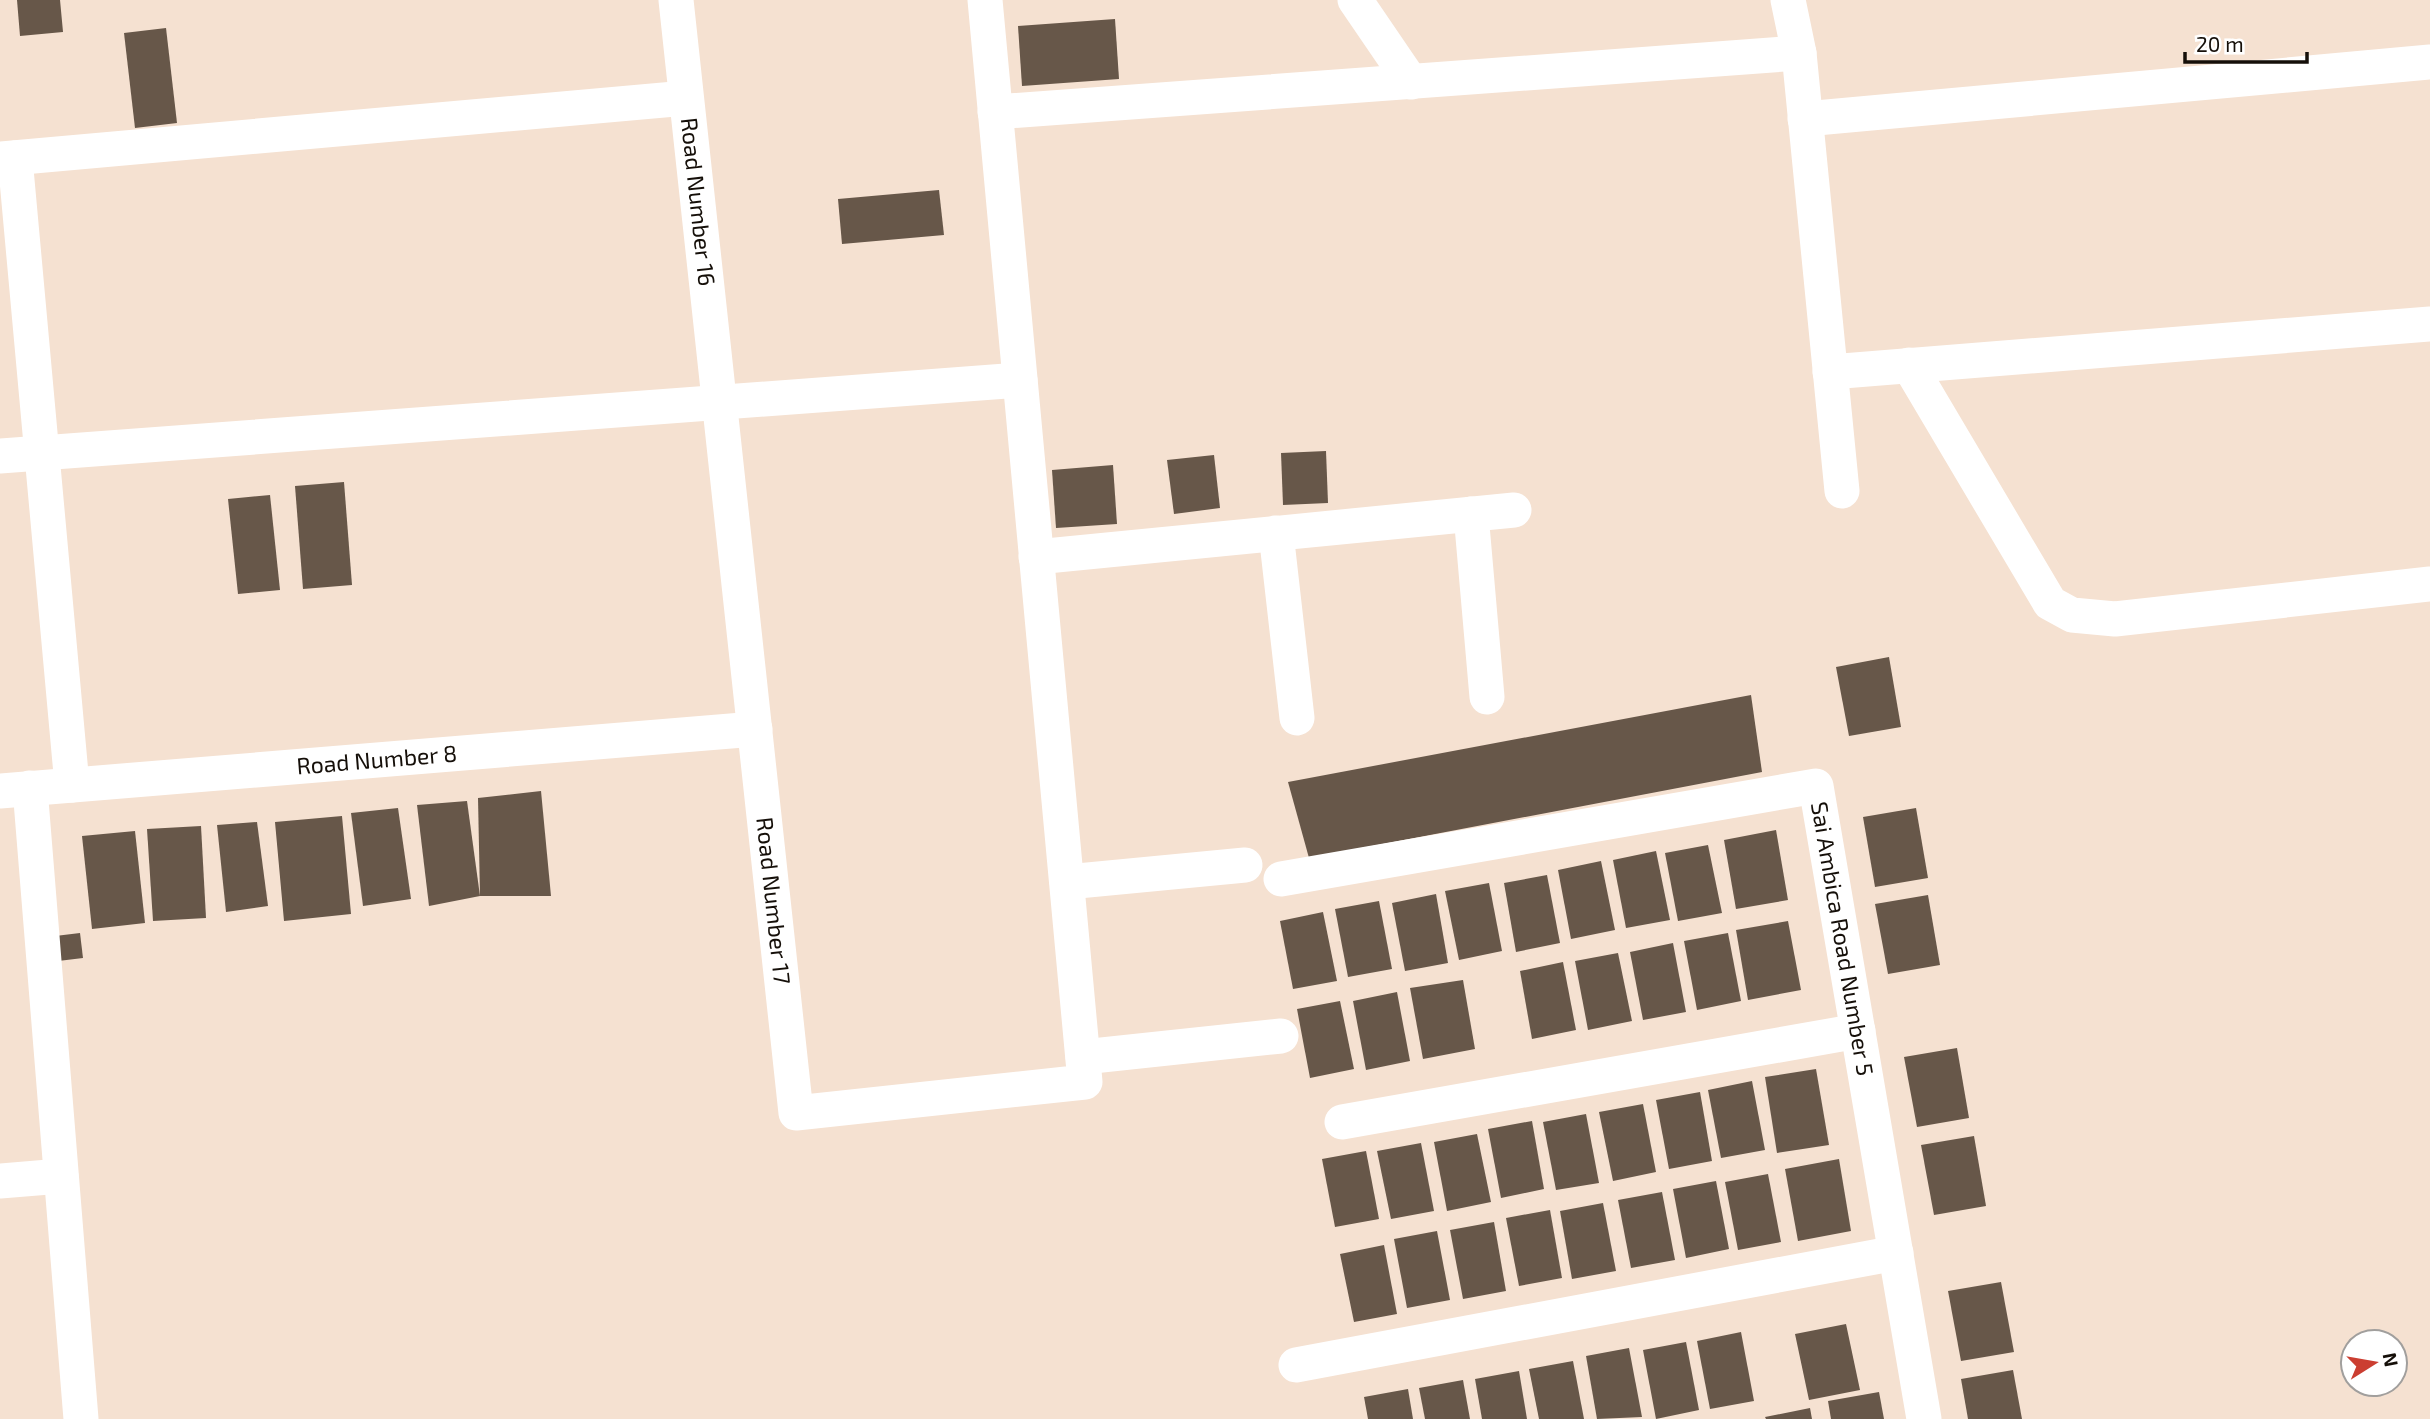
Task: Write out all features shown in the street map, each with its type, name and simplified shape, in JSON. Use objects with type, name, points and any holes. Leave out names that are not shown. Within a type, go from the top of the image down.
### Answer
[{"type":"street","name":"Road Number 16","points":[[676,0],[719,403]]},
{"type":"street","points":[[985,0],[1084,1069],[1281,1036]]},
{"type":"street","points":[[1355,0],[1411,82]]},
{"type":"street","points":[[1788,0],[1799,53],[1842,491]]},
{"type":"street","points":[[995,112],[1799,53]]},
{"type":"street","points":[[1805,119],[2430,62]]},
{"type":"street","points":[[72,785],[42,453],[7,158],[686,98]]},
{"type":"street","points":[[1830,372],[2430,324]]},
{"type":"street","points":[[1909,365],[2050,603],[2072,615],[2115,619],[2430,584]]},
{"type":"street","points":[[0,456],[1020,380]]},
{"type":"street","name":"Road Number 17","points":[[719,403],[796,1112],[1084,1069]]},
{"type":"street","points":[[1036,557],[1514,510]]},
{"type":"street","points":[[1471,514],[1487,697]]},
{"type":"street","points":[[1276,533],[1297,718]]},
{"type":"street","name":"Road Number 8","points":[[15,790],[755,729]]},
{"type":"street","name":"Sai Ambica Road Number 5","points":[[1281,878],[1816,786],[1924,1419]]},
{"type":"street","points":[[15,790],[61,1176],[81,1419]]},
{"type":"street","points":[[1067,881],[1245,865]]},
{"type":"street","points":[[1342,1122],[1858,1031]]},
{"type":"street","points":[[0,1181],[61,1176]]},
{"type":"street","points":[[1296,1365],[1896,1254]]},
{"type":"building","points":[[17,0],[60,0],[63,32],[20,36]]},
{"type":"building","points":[[1115,19],[1119,79],[1022,86],[1018,26]]},
{"type":"building","points":[[166,28],[177,123],[135,128],[124,33]]},
{"type":"building","points":[[939,190],[944,235],[842,244],[838,199]]},
{"type":"building","points":[[1326,451],[1328,503],[1283,505],[1281,453]]},
{"type":"building","points":[[1214,455],[1220,508],[1174,514],[1167,460]]},
{"type":"building","points":[[1113,465],[1117,524],[1056,528],[1052,470]]},
{"type":"building","points":[[344,482],[352,585],[303,589],[295,486]]},
{"type":"building","points":[[270,495],[280,590],[238,594],[228,499]]},
{"type":"building","points":[[1889,657],[1901,727],[1849,736],[1836,667]]},
{"type":"building","points":[[1751,695],[1762,772],[1309,858],[1288,782]]},
{"type":"building","points":[[541,791],[551,896],[480,896],[478,798]]},
{"type":"building","points":[[467,801],[480,896],[429,906],[417,805]]},
{"type":"building","points":[[398,808],[411,899],[363,906],[351,813]]},
{"type":"building","points":[[1916,808],[1928,878],[1875,887],[1863,817]]},
{"type":"building","points":[[342,816],[351,914],[284,921],[275,822]]},
{"type":"building","points":[[257,822],[268,906],[226,912],[217,825]]},
{"type":"building","points":[[201,826],[206,918],[153,921],[147,829]]},
{"type":"building","points":[[1776,830],[1788,900],[1736,909],[1724,840]]},
{"type":"building","points":[[135,831],[145,923],[92,929],[82,836]]},
{"type":"building","points":[[1708,845],[1722,913],[1678,921],[1665,853]]},
{"type":"building","points":[[1656,851],[1670,920],[1626,928],[1613,860]]},
{"type":"building","points":[[1601,861],[1615,930],[1571,939],[1558,870]]},
{"type":"building","points":[[1547,875],[1560,943],[1516,952],[1504,883]]},
{"type":"building","points":[[1489,883],[1502,951],[1459,960],[1445,891]]},
{"type":"building","points":[[1436,894],[1448,963],[1405,971],[1392,903]]},
{"type":"building","points":[[1928,895],[1940,965],[1888,974],[1875,904]]},
{"type":"building","points":[[1379,901],[1392,969],[1348,977],[1335,909]]},
{"type":"building","points":[[1323,912],[1337,981],[1293,989],[1280,921]]},
{"type":"building","points":[[1788,921],[1801,990],[1748,1000],[1736,930]]},
{"type":"building","points":[[80,933],[83,958],[50,962],[47,937]]},
{"type":"building","points":[[1728,933],[1741,1001],[1697,1010],[1684,941]]},
{"type":"building","points":[[1673,943],[1686,1012],[1643,1020],[1630,952]]},
{"type":"building","points":[[1618,953],[1632,1021],[1588,1030],[1575,961]]},
{"type":"building","points":[[1563,962],[1576,1030],[1532,1039],[1520,971]]},
{"type":"building","points":[[1463,980],[1475,1049],[1423,1059],[1410,988]]},
{"type":"building","points":[[1397,992],[1410,1061],[1366,1070],[1353,1001]]},
{"type":"building","points":[[1340,1001],[1354,1069],[1310,1078],[1297,1009]]},
{"type":"building","points":[[1957,1048],[1969,1118],[1917,1127],[1904,1057]]},
{"type":"building","points":[[1816,1069],[1829,1145],[1777,1153],[1765,1077]]},
{"type":"building","points":[[1752,1081],[1765,1150],[1721,1158],[1708,1090]]},
{"type":"building","points":[[1700,1092],[1712,1161],[1669,1169],[1656,1100]]},
{"type":"building","points":[[1643,1104],[1656,1172],[1613,1181],[1599,1112]]},
{"type":"building","points":[[1586,1114],[1599,1183],[1556,1190],[1543,1122]]},
{"type":"building","points":[[1532,1121],[1544,1189],[1501,1198],[1488,1129]]},
{"type":"building","points":[[1477,1134],[1491,1202],[1447,1211],[1434,1142]]},
{"type":"building","points":[[1974,1136],[1986,1206],[1934,1215],[1921,1145]]},
{"type":"building","points":[[1421,1143],[1434,1211],[1391,1219],[1377,1151]]},
{"type":"building","points":[[1366,1151],[1379,1219],[1335,1227],[1322,1159]]},
{"type":"building","points":[[1839,1159],[1851,1231],[1798,1241],[1785,1169]]},
{"type":"building","points":[[1768,1174],[1781,1242],[1738,1250],[1725,1182]]},
{"type":"building","points":[[1716,1181],[1729,1249],[1686,1258],[1673,1189]]},
{"type":"building","points":[[1662,1192],[1675,1260],[1631,1268],[1618,1200]]},
{"type":"building","points":[[1603,1203],[1616,1271],[1572,1279],[1560,1211]]},
{"type":"building","points":[[1550,1210],[1562,1278],[1519,1286],[1506,1218]]},
{"type":"building","points":[[1494,1222],[1506,1291],[1463,1299],[1450,1230]]},
{"type":"building","points":[[1437,1231],[1450,1300],[1407,1308],[1394,1239]]},
{"type":"building","points":[[1384,1245],[1397,1314],[1354,1322],[1340,1254]]},
{"type":"building","points":[[2001,1282],[2014,1352],[1961,1361],[1948,1291]]},
{"type":"building","points":[[1846,1324],[1860,1390],[1809,1400],[1795,1334]]},
{"type":"building","points":[[1741,1332],[1754,1401],[1710,1409],[1697,1341]]},
{"type":"building","points":[[1686,1342],[1699,1410],[1656,1419],[1643,1350]]},
{"type":"building","points":[[1629,1348],[1642,1417],[1597,1419],[1586,1356]]},
{"type":"building","points":[[1573,1361],[1584,1419],[1539,1419],[1529,1369]]},
{"type":"building","points":[[2013,1370],[2022,1419],[1968,1419],[1961,1379]]},
{"type":"building","points":[[1519,1371],[1527,1419],[1482,1419],[1475,1379]]},
{"type":"building","points":[[1463,1380],[1470,1419],[1425,1419],[1419,1388]]},
{"type":"building","points":[[1408,1389],[1413,1419],[1368,1419],[1364,1397]]},
{"type":"building","points":[[1879,1392],[1884,1419],[1831,1419],[1828,1401]]},
{"type":"building","points":[[1810,1408],[1812,1419],[1765,1417]]}]
